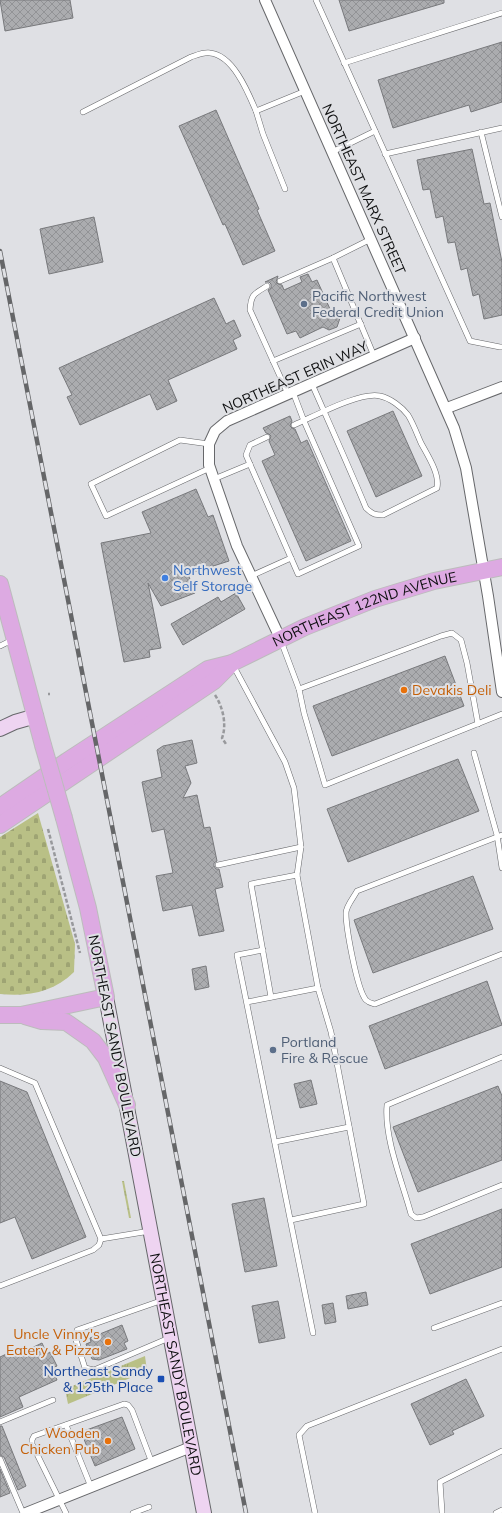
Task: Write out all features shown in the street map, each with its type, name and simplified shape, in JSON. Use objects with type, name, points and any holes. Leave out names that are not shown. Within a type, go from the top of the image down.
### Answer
[{"type":"main road","name":"NORTHEAST 122ND AVENUE","points":[[0,807],[67,761],[208,669],[232,663],[280,638],[336,613],[375,599],[434,582],[502,567]]},
{"type":"main road","name":"NORTHEAST SANDY BOULEVARD","points":[[0,584],[88,908],[151,1230],[204,1513]]},
{"type":"main road","name":"NORTHEAST 122ND AVENUE","points":[[0,825],[209,685],[232,663]]},
{"type":"main road","points":[[0,729],[15,722],[36,716]]},
{"type":"main road","points":[[0,1015],[21,1015],[106,997]]},
{"type":"main road","points":[[21,1015],[42,1021],[66,1022],[93,1041],[106,1058],[127,1105]]},
{"type":"street","name":"NORTHEAST MARX STREET","points":[[265,0],[447,408],[454,428],[466,468],[502,692]]},
{"type":"street","name":"NORTHEAST ERIN WAY","points":[[280,638],[237,546],[209,465],[210,444],[215,431],[227,421],[415,338]]},
{"type":"street","points":[[447,408],[502,387]]},
{"type":"street","points":[[26,1513],[192,1447]]},
{"type":"lane","points":[[316,0],[470,341],[500,348],[502,347]]},
{"type":"lane","points":[[344,62],[502,13]]},
{"type":"lane","points":[[84,112],[191,57],[208,52],[221,55],[237,73],[256,111],[263,134],[285,189]]},
{"type":"lane","points":[[256,111],[305,91]]},
{"type":"lane","points":[[385,154],[502,128]]},
{"type":"lane","points":[[332,152],[375,131]]},
{"type":"lane","points":[[481,132],[502,217]]},
{"type":"lane","points":[[280,281],[333,258],[371,239]]},
{"type":"lane","points":[[333,258],[374,356]]},
{"type":"lane","points":[[267,286],[250,300],[250,310],[273,361],[304,421],[360,546],[298,574],[246,455],[250,445],[267,437]]},
{"type":"lane","points":[[273,361],[361,324]]},
{"type":"lane","points":[[294,426],[324,411],[363,397],[380,396],[392,402],[407,415],[434,469],[438,485],[437,488],[383,515],[375,515],[370,512],[366,508],[324,411],[312,384]]},
{"type":"lane","points":[[210,444],[180,440],[91,484],[106,516],[210,468]]},
{"type":"lane","points":[[214,479],[250,464]]},
{"type":"lane","points":[[251,576],[291,558]]},
{"type":"lane","points":[[299,689],[452,633],[461,640],[467,663],[478,724]]},
{"type":"lane","points":[[280,638],[299,689],[304,713],[324,784],[502,714]]},
{"type":"lane","points":[[0,646],[15,639]]},
{"type":"lane","points":[[232,663],[285,762],[294,788],[301,847],[297,874],[318,988],[331,1032],[364,1204],[291,1220]]},
{"type":"lane","points":[[474,753],[500,835],[502,868]]},
{"type":"lane","points":[[500,835],[357,891],[346,911],[352,957],[363,993],[366,1000],[370,1003],[375,1004],[502,954]]},
{"type":"lane","points":[[218,866],[301,847]]},
{"type":"lane","points":[[271,997],[251,884],[297,874]]},
{"type":"lane","points":[[263,950],[237,955],[313,1333]]},
{"type":"lane","points":[[247,1002],[318,988]]},
{"type":"lane","points":[[502,1057],[387,1105],[386,1118],[390,1141],[411,1214],[416,1218],[423,1217],[502,1185]]},
{"type":"lane","points":[[0,1068],[35,1083],[101,1239],[93,1250],[0,1286]]},
{"type":"lane","points":[[275,1142],[349,1127]]},
{"type":"lane","points":[[101,1239],[151,1230]]},
{"type":"lane","points":[[164,1300],[77,1330],[76,1340],[85,1368],[94,1370],[171,1337]]},
{"type":"lane","points":[[434,1328],[502,1303]]},
{"type":"lane","points":[[315,1513],[299,1435],[307,1426],[502,1349]]},
{"type":"lane","points":[[0,1422],[53,1400]]},
{"type":"lane","points":[[66,1513],[32,1440],[34,1436],[124,1404],[128,1405],[132,1410],[152,1463]]},
{"type":"lane","points":[[66,1425],[91,1487]]},
{"type":"lane","points":[[441,1513],[440,1482],[502,1451]]},
{"type":"lane","points":[[0,1459],[23,1513]]},
{"type":"lane","points":[[133,1513],[149,1506]]},
{"type":"lane","points":[[496,1513],[502,1510]]},
{"type":"path","points":[[209,685],[220,702],[225,732],[222,738],[226,744]]},
{"type":"path","points":[[48,829],[80,953]]},
{"type":"green space","points":[[38,813],[75,944],[74,972],[58,984],[40,992],[21,995],[0,994],[0,837]]},
{"type":"green space","points":[[122,1181],[124,1181],[131,1218],[129,1218]]},
{"type":"green space","points":[[145,1356],[147,1371],[68,1404],[65,1389]]},
{"type":"building","points":[[0,0],[70,0],[73,18],[5,31]]},
{"type":"building","points":[[339,0],[444,0],[444,3],[349,31]]},
{"type":"building","points":[[502,42],[502,102],[471,112],[469,105],[393,128],[378,80]]},
{"type":"building","points":[[216,110],[259,209],[257,210],[275,251],[243,265],[225,224],[223,225],[179,126]]},
{"type":"building","points":[[472,149],[484,204],[490,203],[502,262],[502,315],[484,319],[479,294],[473,296],[467,268],[461,270],[455,242],[448,243],[443,216],[436,218],[430,189],[423,190],[417,160]]},
{"type":"building","points":[[94,217],[103,262],[49,274],[40,229]]},
{"type":"building","points":[[308,274],[312,282],[317,280],[330,309],[336,312],[340,318],[337,327],[329,330],[323,327],[300,338],[296,331],[287,334],[268,290],[271,288],[271,284],[269,282],[265,282],[278,276],[276,282],[282,285],[284,290],[302,282],[300,277]]},
{"type":"building","points":[[214,298],[226,324],[234,320],[241,336],[233,340],[237,349],[168,380],[177,401],[157,410],[150,394],[80,425],[67,397],[72,395],[59,368]]},
{"type":"building","points":[[393,411],[422,476],[376,497],[347,431]]},
{"type":"building","points":[[290,416],[292,421],[290,426],[295,429],[301,443],[307,440],[351,541],[306,561],[262,461],[275,455],[269,441],[271,436],[266,433],[263,428]]},
{"type":"building","points":[[196,489],[208,517],[213,515],[229,561],[188,574],[195,593],[161,606],[148,583],[161,648],[149,650],[150,657],[124,662],[101,543],[151,533],[142,512]]},
{"type":"building","points":[[236,593],[245,609],[183,645],[171,624],[218,597],[221,602]]},
{"type":"building","points":[[445,656],[464,706],[332,756],[313,706]]},
{"type":"building","points":[[192,740],[197,763],[185,766],[191,783],[183,798],[197,795],[204,828],[210,827],[217,861],[214,863],[214,866],[216,869],[219,869],[223,887],[215,889],[224,931],[199,936],[192,905],[163,911],[156,876],[173,873],[164,829],[152,832],[142,782],[162,777],[157,750],[163,746]]},
{"type":"building","points":[[458,759],[479,811],[348,862],[327,809]]},
{"type":"building","points":[[473,876],[493,929],[373,973],[354,920]]},
{"type":"building","points":[[206,966],[209,987],[195,990],[192,969]]},
{"type":"building","points":[[487,981],[502,1025],[385,1069],[369,1026]]},
{"type":"building","points":[[311,1080],[317,1104],[300,1108],[294,1084]]},
{"type":"building","points":[[0,1081],[27,1092],[86,1237],[32,1259],[15,1217],[0,1223]]},
{"type":"building","points":[[498,1086],[502,1096],[502,1160],[418,1192],[393,1127]]},
{"type":"building","points":[[264,1198],[277,1266],[245,1272],[232,1204]]},
{"type":"building","points":[[502,1209],[502,1267],[430,1294],[411,1244]]},
{"type":"building","points":[[366,1292],[368,1305],[348,1309],[346,1296]]},
{"type":"building","points":[[278,1301],[285,1338],[259,1343],[252,1306]]},
{"type":"building","points":[[333,1303],[336,1322],[325,1324],[322,1305]]},
{"type":"building","name":"Uncle Vinny's Eatery & Pizza","points":[[122,1325],[128,1341],[124,1343],[127,1349],[99,1360],[92,1359],[86,1344],[91,1342],[90,1338]]},
{"type":"building","points":[[42,1343],[47,1354],[50,1352],[57,1366],[52,1368],[57,1380],[19,1397],[23,1407],[0,1417],[0,1357],[15,1350],[17,1355]]},
{"type":"building","points":[[466,1379],[484,1416],[452,1431],[454,1434],[430,1445],[411,1404]]},
{"type":"building","name":"Wooden Chicken Pub","points":[[122,1417],[135,1449],[95,1466],[81,1432]]},
{"type":"building","points":[[0,1426],[2,1426],[26,1486],[18,1490],[4,1457],[0,1455]]},
{"type":"building","points":[[0,1469],[10,1493],[0,1497]]},
{"type":"railway","points":[[0,251],[246,1513]]},
{"type":"place","name":"Pacific Northwest Federal Credit Union","points":[[304,304]]},
{"type":"place","name":"Northwest Self Storage","points":[[165,578]]},
{"type":"place","name":"Devakis Deli","points":[[404,690]]},
{"type":"place","name":"Portland Fire & Rescue","points":[[273,1050]]},
{"type":"place","name":"Uncle Vinny's Eatery & Pizza","points":[[108,1342]]},
{"type":"place","name":"Northeast Sandy & 125th Place","points":[[161,1379]]},
{"type":"place","name":"Wooden Chicken Pub","points":[[108,1441]]}]
